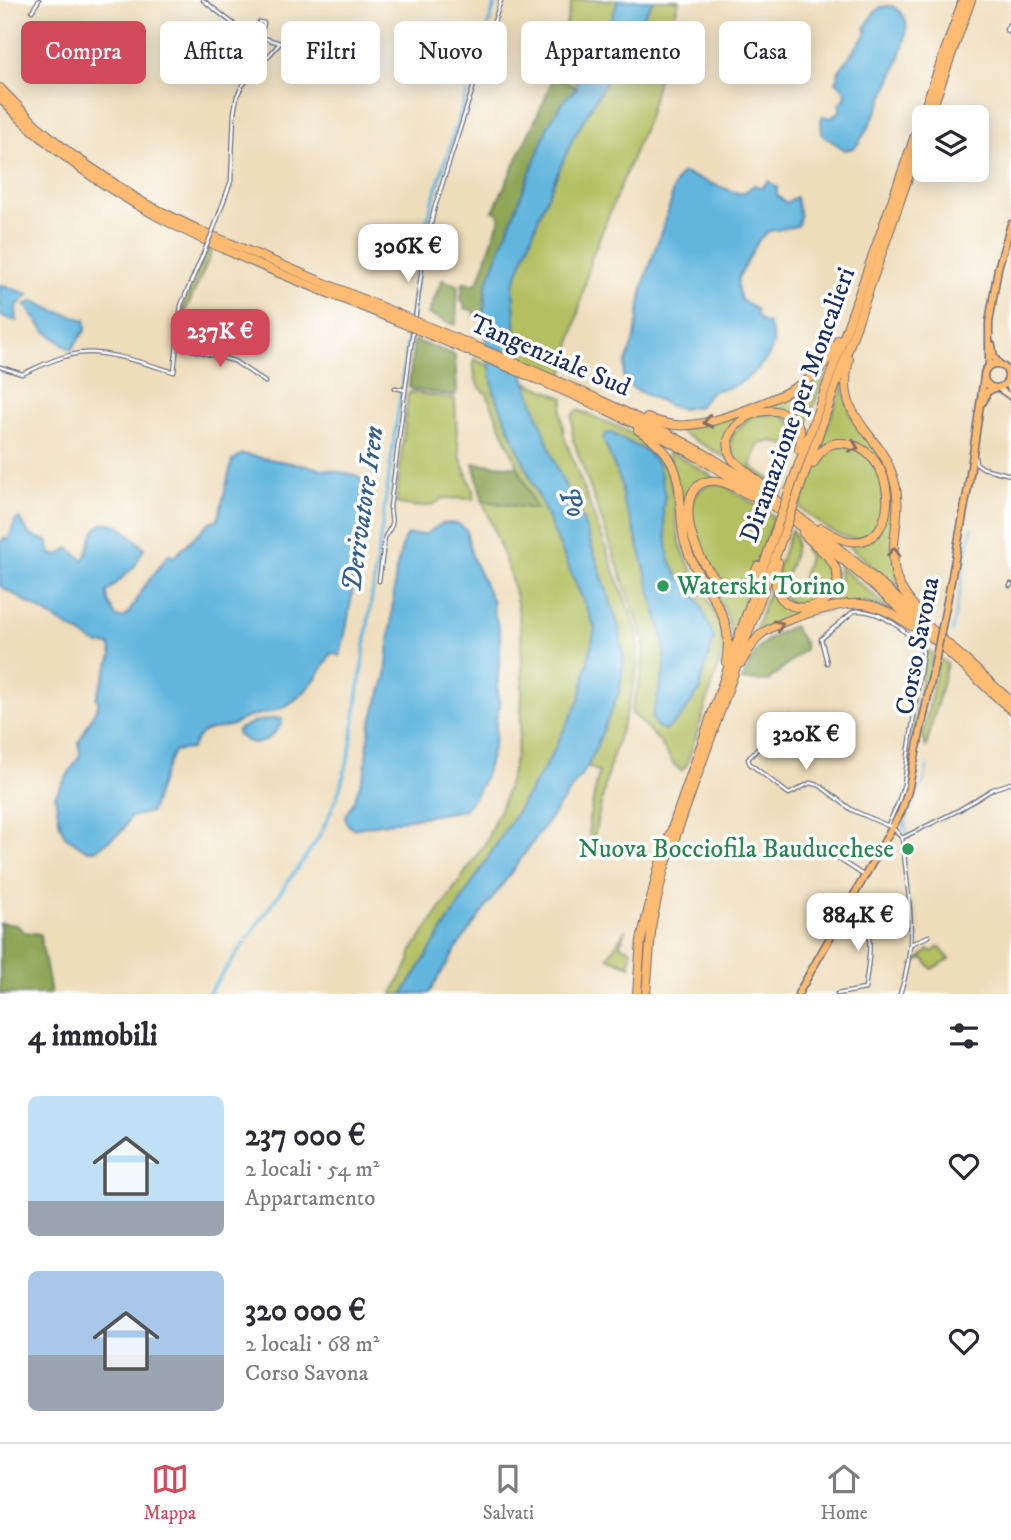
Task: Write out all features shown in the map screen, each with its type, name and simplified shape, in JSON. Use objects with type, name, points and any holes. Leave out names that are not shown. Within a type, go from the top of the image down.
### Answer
[{"type":"highway","name":"Diramazione per Moncalieri","points":[[676,825],[735,671],[780,530],[789,492],[953,29],[967,1]]},
{"type":"highway","points":[[933,105],[967,1]]},
{"type":"highway","name":"Tangenziale Sud","points":[[0,89],[59,145],[140,201],[402,320],[664,431],[720,463],[824,536],[1011,701]]},
{"type":"highway","name":"Tangenziale Sud","points":[[0,98],[64,157],[136,206],[180,229],[402,320]]},
{"type":"highway","name":"Diramazione per Moncalieri","points":[[676,825],[715,706],[780,530],[796,499],[912,166]]},
{"type":"highway","points":[[602,404],[672,425],[693,425],[719,419],[792,389],[810,378],[830,356],[853,313]]},
{"type":"highway","points":[[856,324],[846,372],[847,400],[852,413],[883,454],[893,477],[898,503],[893,557],[895,572],[904,593],[919,613]]},
{"type":"highway","points":[[602,404],[660,446],[678,479],[681,521],[687,547],[725,618],[729,638],[715,706]]},
{"type":"highway","name":"Tangenziale Sud","points":[[602,404],[717,469],[786,515],[839,557],[1011,710]]},
{"type":"highway","points":[[793,482],[802,439],[794,419],[786,414],[764,411],[741,421],[731,432],[728,444],[733,460],[821,528],[919,613],[944,636],[954,650]]},
{"type":"highway","points":[[632,426],[752,496],[839,557]]},
{"type":"highway","points":[[803,478],[821,451],[827,446],[839,443],[855,446],[869,454],[885,479],[888,492],[886,510],[880,526],[870,537],[861,541],[848,541],[821,528]]},
{"type":"highway","points":[[720,463],[765,487]]},
{"type":"highway","points":[[752,496],[716,481],[701,485],[693,492],[688,504],[689,520],[695,546],[712,576],[722,584],[742,584],[755,573],[780,530]]},
{"type":"highway","points":[[780,530],[783,547],[774,579],[776,592],[788,604],[808,607],[820,604],[831,596],[836,586],[837,574],[831,560],[803,533]]},
{"type":"highway","points":[[735,671],[753,644],[773,626],[844,604],[863,604],[879,608],[900,618],[937,644]]},
{"type":"highway","points":[[637,994],[641,940],[648,904],[676,825]]},
{"type":"highway","points":[[646,994],[648,951],[655,906],[676,825]]},
{"type":"main road","name":"Corso Savona","points":[[798,994],[908,791],[968,488],[974,470],[984,377],[989,366],[989,323],[998,268],[1011,224]]},
{"type":"main road","points":[[984,377],[987,385],[996,388],[1007,382],[1007,372],[994,357],[992,331],[1002,269],[1011,238]]},
{"type":"main road","points":[[989,366],[1000,365]]},
{"type":"main road","name":"Corso Savona","points":[[974,470],[984,397],[987,392],[996,388]]},
{"type":"street","points":[[32,11],[39,0]]},
{"type":"street","points":[[203,0],[229,21]]},
{"type":"street","points":[[495,21],[501,0]]},
{"type":"street","points":[[1009,24],[1006,30],[1011,33]]},
{"type":"street","points":[[267,38],[281,43],[267,58]]},
{"type":"street","points":[[0,366],[22,374],[53,360],[87,353],[141,362],[174,372],[181,305],[231,181],[234,113],[237,96],[244,84]]},
{"type":"street","points":[[379,582],[385,537],[392,525],[390,507],[423,260],[430,225],[475,84]]},
{"type":"street","points":[[178,346],[234,361],[265,382]]},
{"type":"street","points":[[1007,382],[1011,391]]},
{"type":"street","points":[[395,388],[407,390]]},
{"type":"street","points":[[996,388],[1011,397]]},
{"type":"street","points":[[975,453],[976,463],[984,468],[1011,475]]},
{"type":"street","points":[[974,470],[984,468]]},
{"type":"street","name":"Corso Savona","points":[[827,663],[822,637],[854,611],[873,612],[883,616],[917,643],[923,652],[904,784],[890,827]]},
{"type":"street","points":[[791,714],[747,762],[789,794],[814,783],[858,814],[906,836]]},
{"type":"street","points":[[906,836],[993,789],[1011,783]]},
{"type":"street","points":[[900,994],[907,974],[912,932],[906,836]]},
{"type":"street","points":[[822,848],[864,876]]},
{"type":"street","points":[[836,994],[865,989],[871,945],[864,915],[860,910],[846,906]]},
{"type":"street","points":[[911,944],[929,936]]},
{"type":"green space","points":[[572,0],[618,0],[610,21],[567,21]]},
{"type":"green space","points":[[653,0],[679,0],[673,21],[641,21]]},
{"type":"green space","points":[[550,84],[568,84],[577,88],[565,99],[549,124],[486,286],[483,319],[474,316],[474,311],[464,308],[464,302],[461,301],[463,283],[475,284],[479,280],[500,218],[497,212],[493,211]]},
{"type":"green space","points":[[604,84],[657,84],[648,118],[591,259],[563,376],[517,357],[513,286],[572,140]]},
{"type":"green space","points":[[208,248],[212,252],[181,321],[181,311]]},
{"type":"green space","points":[[442,280],[458,285],[454,325],[428,314]]},
{"type":"green space","points":[[414,340],[455,355],[457,392],[454,396],[412,389],[409,386]]},
{"type":"green space","points":[[474,359],[490,366],[494,393],[595,628],[580,699],[547,765],[403,994],[392,994],[410,961],[411,952],[488,839],[504,799],[518,741],[522,675],[518,609],[508,570],[483,501],[536,509],[487,394],[477,383]]},
{"type":"green space","points":[[829,363],[804,433],[777,409],[732,427],[730,460],[675,429],[782,396]]},
{"type":"green space","points":[[526,382],[564,398],[561,411],[564,436],[637,631],[634,685],[608,773],[590,853],[589,820],[599,772],[588,766],[619,692],[624,661],[619,627],[583,521],[558,471]]},
{"type":"green space","points":[[843,384],[850,414],[882,457],[893,484],[898,589],[847,544],[879,531],[889,487],[860,446],[820,447]]},
{"type":"green space","points":[[412,392],[455,399],[460,456],[473,491],[473,499],[442,498],[433,505],[420,506],[396,503],[408,394]]},
{"type":"green space","name":"Waterski Torino","points":[[578,410],[636,435],[659,456],[669,479],[678,532],[686,559],[719,623],[723,652],[686,767],[681,771],[660,742],[631,712],[642,672],[644,640],[573,439],[572,416]]},
{"type":"green space","points":[[781,414],[796,427],[798,447],[782,494],[776,482],[789,446],[773,441],[759,444],[751,466],[775,483],[773,488],[737,461],[730,445],[733,434],[752,416]]},
{"type":"green space","points":[[833,446],[848,446],[865,455],[875,468],[881,484],[881,517],[874,530],[864,537],[850,538],[836,533],[799,507],[818,459]]},
{"type":"green space","points":[[668,450],[715,478],[694,487],[688,501],[692,533],[708,574],[722,587],[752,581],[732,638],[725,610],[702,574],[689,547]]},
{"type":"green space","points":[[473,463],[518,467],[536,509],[483,501]]},
{"type":"green space","points":[[709,484],[724,485],[774,517],[756,565],[744,580],[737,583],[720,580],[705,558],[694,530],[692,504],[698,493]]},
{"type":"green space","points":[[791,530],[796,540],[786,578],[790,583],[801,583],[809,557],[804,548],[810,545],[834,570],[835,582],[832,588],[816,602],[795,604],[781,596],[777,571]]},
{"type":"green space","points":[[839,566],[892,611],[868,602],[783,619],[752,640],[771,586],[780,602],[814,608],[840,581]]},
{"type":"green space","points":[[793,626],[805,644],[805,649],[768,681],[742,680],[761,646],[773,636]]},
{"type":"green space","points":[[926,650],[933,653],[920,723],[912,744]]},
{"type":"green space","points":[[939,658],[947,664],[926,748],[923,736]]},
{"type":"green space","points":[[0,923],[17,925],[24,932],[40,934],[51,994],[0,994]]},
{"type":"green space","points":[[626,929],[620,945],[631,950],[630,966],[608,957]]},
{"type":"green space","points":[[939,947],[950,959],[932,969],[923,958],[911,966],[929,950],[932,952]]},
{"type":"water","points":[[618,0],[653,0],[641,21],[610,21]]},
{"type":"water","points":[[893,6],[906,22],[906,33],[896,67],[870,125],[854,148],[845,150],[822,135],[821,119],[823,116],[831,118],[841,110],[839,104],[846,95],[836,82],[839,71],[867,32],[865,28],[873,14],[881,7]]},
{"type":"water","name":"Po","points":[[577,84],[604,84],[572,140],[513,286],[517,357],[558,471],[583,521],[619,627],[624,661],[619,692],[588,766],[458,946],[429,993],[403,994],[546,765],[580,699],[595,628],[494,393],[483,323],[486,286],[549,124],[565,99],[577,88]]},
{"type":"water","points":[[683,173],[737,193],[744,193],[754,185],[762,188],[768,181],[777,187],[777,195],[786,203],[796,197],[800,216],[798,226],[770,231],[760,238],[738,278],[741,300],[757,310],[756,315],[762,322],[768,323],[773,342],[768,357],[744,380],[731,387],[716,390],[708,395],[700,406],[682,409],[636,390],[625,382],[623,377],[635,337],[643,286],[674,186]]},
{"type":"water","points":[[0,285],[29,294],[16,307],[17,321],[0,316]]},
{"type":"water","points":[[34,301],[85,320],[86,329],[71,350],[44,330],[25,305]]},
{"type":"water","points":[[611,433],[646,451],[658,464],[665,494],[663,509],[669,558],[678,577],[690,585],[714,638],[701,690],[681,717],[664,730],[656,726],[652,718],[665,668],[664,641],[633,526],[623,501],[621,483],[603,438],[605,434]]},
{"type":"water","points":[[242,454],[355,475],[364,481],[356,569],[340,656],[331,653],[312,683],[286,706],[206,731],[199,736],[191,749],[174,751],[151,812],[130,817],[123,830],[96,850],[86,850],[65,836],[60,825],[55,796],[80,755],[79,742],[99,703],[96,698],[112,656],[110,645],[97,644],[0,586],[0,543],[4,538],[8,540],[15,521],[19,518],[30,535],[47,541],[51,554],[59,555],[69,548],[83,560],[97,529],[103,524],[117,525],[144,548],[135,566],[107,592],[108,601],[116,617],[123,618],[169,554],[174,557],[211,521],[218,520],[232,461]]},
{"type":"water","points":[[443,523],[459,524],[466,530],[472,557],[493,602],[499,629],[500,706],[488,768],[475,796],[463,810],[352,829],[345,816],[365,771],[370,726],[386,676],[396,570],[404,539],[407,535],[425,534]]},
{"type":"water","points":[[282,719],[282,724],[261,743],[250,742],[237,734],[237,730],[254,722]]},
{"type":"waterway","name":"Derivatore Iren","points":[[411,320],[419,258],[429,213],[496,0]]},
{"type":"waterway","name":"Derivatore Iren","points":[[208,994],[316,842],[344,775],[350,751],[410,327]]},
{"type":"waterway","points":[[952,632],[972,527]]},
{"type":"waterway","points":[[909,839],[906,819],[923,784],[927,765]]},
{"type":"waterway","points":[[901,831],[905,822]]},
{"type":"place","name":"Waterski Torino","points":[[663,586]]},
{"type":"place","name":"Nuova Bocciofila Bauducchese","points":[[908,849]]}]
